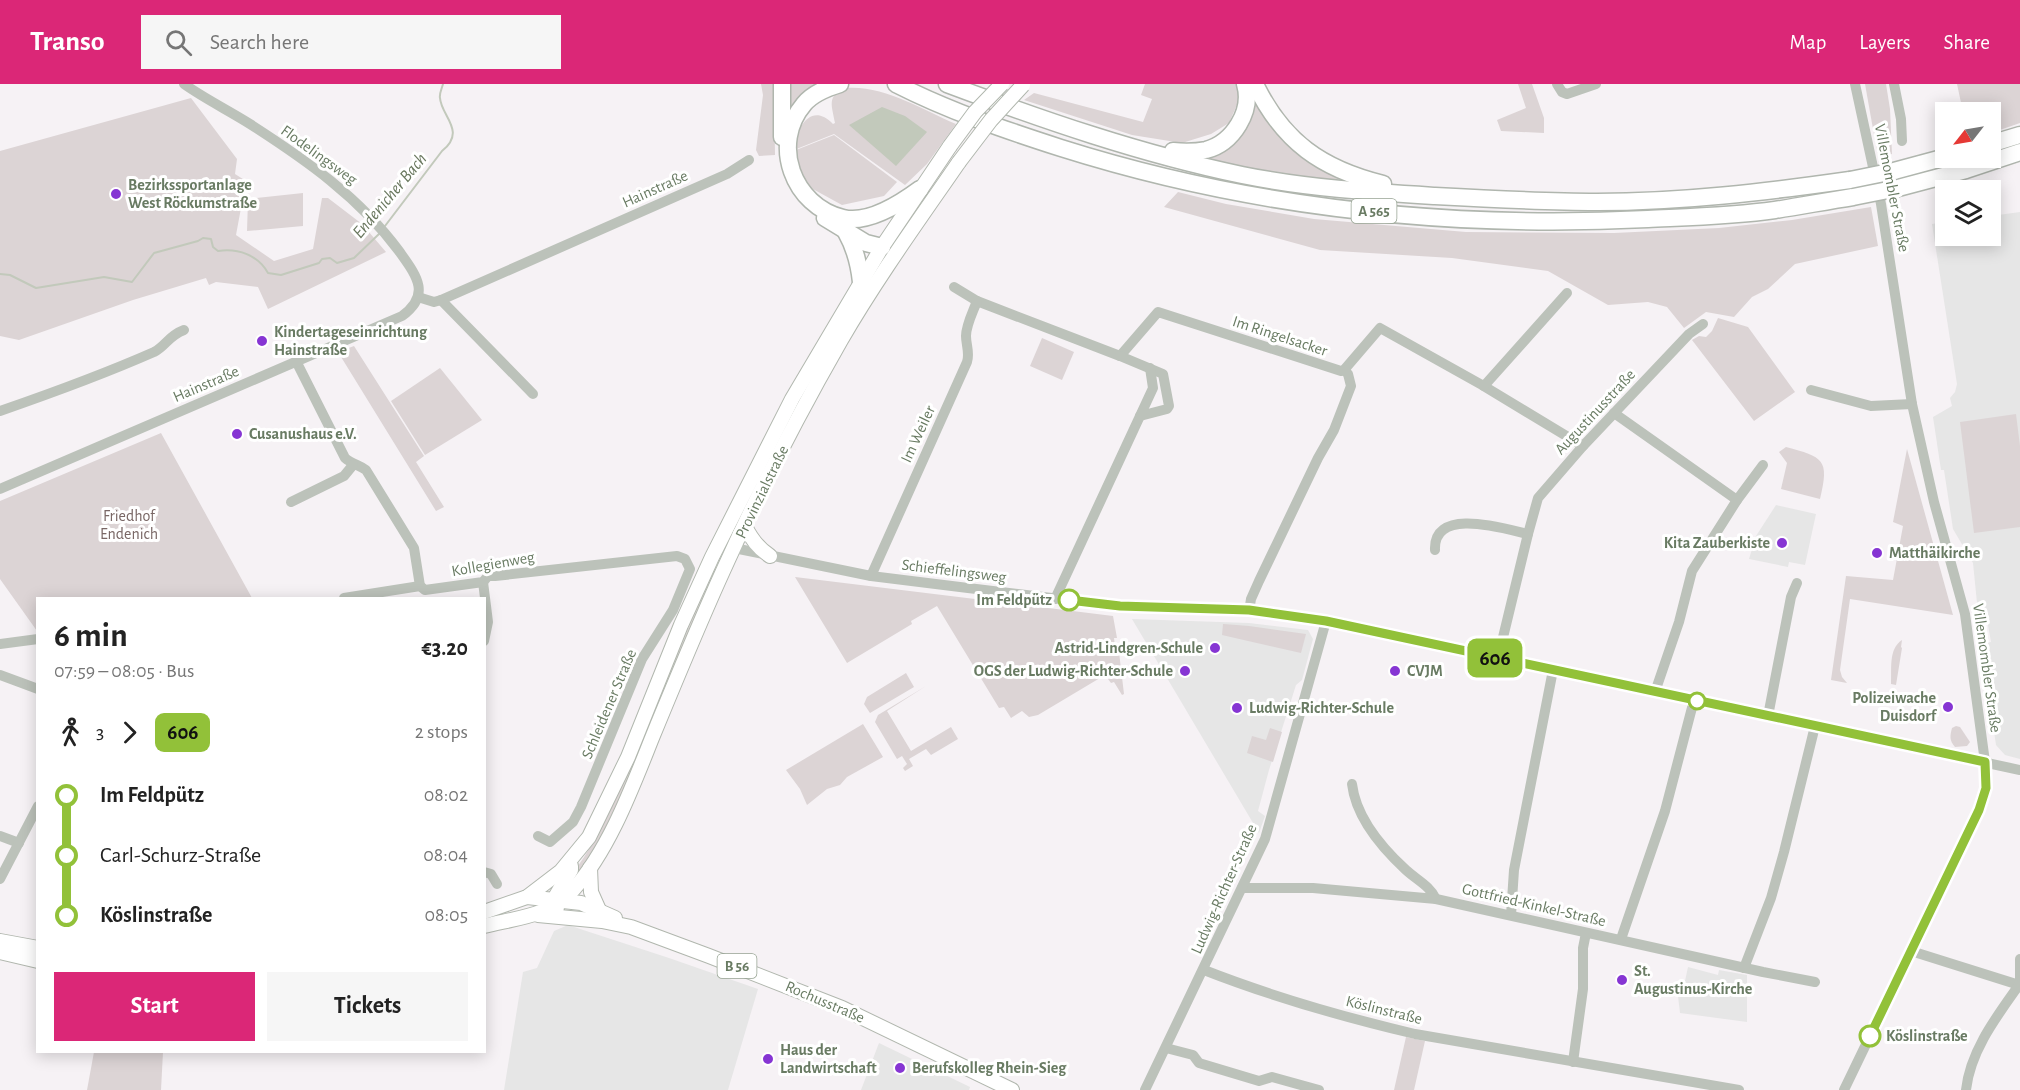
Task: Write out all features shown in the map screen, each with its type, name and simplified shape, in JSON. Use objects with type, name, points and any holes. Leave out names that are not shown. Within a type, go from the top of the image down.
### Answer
[{"type":"highway","points":[[782,84],[787,167],[796,183],[813,203],[845,225],[863,227],[882,247]]},
{"type":"highway","points":[[785,137],[804,103],[823,89],[840,84]]},
{"type":"highway","points":[[880,84],[904,88]]},
{"type":"highway","name":"A 565","points":[[947,84],[1033,116],[1133,147],[1243,175],[1361,191],[1512,200],[1598,202],[1772,191],[1850,180],[1896,180],[1966,170],[2020,152]]},
{"type":"highway","points":[[1133,147],[1186,153],[1208,149],[1222,142],[1241,122],[1247,98],[1245,84]]},
{"type":"highway","points":[[1255,84],[1272,116],[1288,136],[1305,151],[1323,162],[1362,179],[1425,195]]},
{"type":"highway","name":"A 565","points":[[904,88],[1011,132],[1109,163],[1198,186],[1292,203],[1424,216],[1515,221],[1599,222],[1773,210],[1853,197],[1935,162]]},
{"type":"highway","points":[[2001,141],[2020,135]]},
{"type":"highway","points":[[845,225],[900,204],[920,189]]},
{"type":"highway","points":[[845,225],[859,265],[861,282]]},
{"type":"main road","name":"Provinzialstraße","points":[[527,897],[571,860],[589,837],[605,806],[712,557],[792,399],[882,247],[920,189],[975,112],[1002,84]]},
{"type":"main road","name":"Provinzialstraße","points":[[536,915],[573,891],[590,868],[618,818],[734,548],[807,401],[842,338],[959,162],[991,120],[1024,84]]},
{"type":"main road","points":[[886,270],[886,257],[882,247],[901,247]]},
{"type":"main road","points":[[712,557],[734,548],[730,521]]},
{"type":"main road","points":[[745,526],[759,548],[770,556]]},
{"type":"main road","points":[[565,917],[558,901],[571,870],[571,860]]},
{"type":"main road","points":[[590,868],[591,892],[599,910]]},
{"type":"main road","name":"Rochusstraße","points":[[527,897],[581,903],[631,927],[780,982],[842,1008],[1012,1090]]},
{"type":"main road","name":"B 56","points":[[486,911],[527,897]]},
{"type":"main road","name":"Rochusstraße","points":[[536,915],[602,921],[631,927]]},
{"type":"main road","name":"B 56","points":[[486,926],[536,915]]},
{"type":"main road","points":[[0,941],[36,948]]},
{"type":"main road","points":[[0,952],[36,961]]},
{"type":"street","name":"Flodelingsweg","points":[[184,84],[250,124],[326,176],[359,204],[383,230],[413,270],[418,284],[418,297]]},
{"type":"street","points":[[1557,84],[1562,92],[1567,94],[1596,84]]},
{"type":"street","name":"Villemombler Straße","points":[[1844,1090],[1984,800],[1985,762],[1965,614],[1934,502],[1912,404],[1881,204],[1855,84]]},
{"type":"street","name":"Villemombler Straße","points":[[1894,84],[1901,119],[1902,141]]},
{"type":"street","name":"Hainstraße","points":[[441,300],[727,174],[749,160]]},
{"type":"street","points":[[954,287],[977,302],[1163,374],[1169,406],[1167,409],[1140,416]]},
{"type":"street","points":[[1484,386],[1567,292]]},
{"type":"street","points":[[418,297],[434,302],[441,300],[533,394]]},
{"type":"street","name":"Hainstraße","points":[[0,489],[402,316],[410,310],[418,297]]},
{"type":"street","name":"Im Weiler","points":[[871,576],[969,357],[967,327],[977,302]]},
{"type":"street","name":"Im Ringelsacker","points":[[1120,356],[1158,312],[1344,370],[1380,328],[1484,386],[1583,446]]},
{"type":"street","name":"Augustinusstraße","points":[[1498,658],[1527,534],[1538,498],[1614,413],[1689,334],[1703,324]]},
{"type":"street","points":[[0,411],[76,384],[157,350],[172,335],[184,330]]},
{"type":"street","points":[[296,362],[345,458],[353,465],[366,470],[414,548],[420,586]]},
{"type":"street","points":[[1055,598],[1153,388],[1150,368]]},
{"type":"street","points":[[1249,610],[1259,581],[1318,458],[1335,429],[1352,386],[1344,370]]},
{"type":"street","points":[[1811,390],[1871,406],[1912,404]]},
{"type":"street","points":[[1614,413],[1737,500]]},
{"type":"street","points":[[291,502],[344,476],[353,465]]},
{"type":"street","points":[[1655,692],[1679,622],[1692,571],[1737,500],[1763,465]]},
{"type":"street","points":[[1435,549],[1434,542],[1439,534],[1461,523],[1476,523],[1527,534]]},
{"type":"street","name":"Schieffelingsweg","points":[[734,548],[871,576],[1120,606],[1249,610],[1326,621],[2020,770]]},
{"type":"street","name":"Kollegienweg","points":[[350,597],[420,586],[425,590],[483,582],[488,576],[677,556],[685,559]]},
{"type":"street","name":"Schleidener Straße","points":[[538,836],[550,842],[573,822],[581,807],[642,659],[673,610],[686,583],[690,569],[685,559]]},
{"type":"street","points":[[483,582],[485,597]]},
{"type":"street","points":[[1768,716],[1791,597],[1797,583]]},
{"type":"street","points":[[486,605],[488,621],[486,631]]},
{"type":"street","name":"Ludwig-Richter-Straße","points":[[1145,1090],[1265,838],[1326,621]]},
{"type":"street","points":[[0,644],[36,639]]},
{"type":"street","points":[[1511,915],[1514,870],[1553,670]]},
{"type":"street","points":[[0,675],[36,688]]},
{"type":"street","points":[[1621,939],[1665,811],[1694,700]]},
{"type":"street","points":[[1744,968],[1771,898],[1815,726]]},
{"type":"street","points":[[1352,784],[1359,812],[1372,832],[1407,870],[1429,888],[1436,899]]},
{"type":"street","points":[[0,879],[36,810]]},
{"type":"street","points":[[0,836],[19,843]]},
{"type":"street","points":[[486,873],[491,874],[497,884]]},
{"type":"street","name":"Gottfried-Kinkel-Straße","points":[[1242,888],[1313,888],[1436,899],[1744,968],[1815,981]]},
{"type":"street","points":[[1573,1062],[1583,989],[1583,948],[1586,933]]},
{"type":"street","points":[[1911,951],[2020,986]]},
{"type":"street","points":[[1966,1090],[1974,1058],[2002,1009],[2020,986],[2020,958]]},
{"type":"street","name":"Köslinstraße","points":[[1204,970],[1277,997],[1363,1022],[1464,1044],[1739,1090]]},
{"type":"street","points":[[1166,1048],[1192,1054],[1199,1063],[1259,1081],[1272,1077],[1319,1090]]},
{"type":"shaded area","points":[[882,107],[905,116],[927,132],[896,166],[849,125]]},
{"type":"shaded area","points":[[2020,212],[2020,759],[2005,755],[1996,745],[1981,644],[1991,642],[1985,608],[1977,603],[1973,563],[1953,529],[1933,417],[1952,406],[1950,398],[1957,384],[1935,246],[2001,246],[2001,215]]},
{"type":"shaded area","points":[[1932,224],[1935,224],[1935,243]]},
{"type":"shaded area","name":"Kita Zauberkiste","points":[[1776,505],[1816,514],[1805,565],[1789,562],[1788,567],[1749,559],[1756,536]]},
{"type":"shaded area","name":"Ludwig-Richter-Schule","points":[[1132,619],[1249,623],[1308,630],[1313,639],[1302,680],[1296,685],[1269,770],[1258,811],[1265,816],[1259,833]]},
{"type":"shaded area","points":[[568,925],[758,989],[728,1090],[504,1090],[523,972],[537,968],[554,931]]},
{"type":"shaded area","points":[[1688,967],[1718,975],[1719,970],[1747,975],[1747,1022],[1680,1013],[1678,996],[1682,995]]},
{"type":"shaded area","name":"Berufskolleg Rhein-Sieg","points":[[879,1043],[970,1087],[969,1090],[861,1090]]},
{"type":"green space","points":[[761,84],[774,84],[775,155],[759,156],[756,150],[763,95]]},
{"type":"green space","points":[[785,84],[827,84],[790,120]]},
{"type":"green space","points":[[1145,84],[1237,84],[1239,100],[1229,123],[1211,134],[1182,143],[1132,135],[1024,100],[1034,93],[1143,122],[1152,99],[1141,95]]},
{"type":"green space","points":[[1518,84],[1532,84],[1544,118],[1544,133],[1501,131],[1497,120],[1526,108]]},
{"type":"green space","points":[[1865,84],[1886,84],[1890,109],[1892,154],[1878,157]]},
{"type":"green space","points":[[1957,84],[2020,84],[2020,123],[2001,130],[2001,102],[1961,102]]},
{"type":"green space","points":[[846,88],[875,90],[889,94],[956,124],[927,164],[905,185],[834,134],[794,150],[801,126],[812,116],[818,115],[835,123],[833,98],[835,94]]},
{"type":"green space","points":[[1250,90],[1259,102],[1355,181],[1347,183],[1288,175],[1193,157],[1219,148]]},
{"type":"green space","name":"Bezirkssportanlage West Röckumstraße","points":[[191,98],[237,159],[235,174],[246,181],[236,235],[274,261],[313,249],[322,198],[328,198],[362,224],[386,252],[268,309],[258,287],[216,282],[209,285],[206,278],[133,300],[19,340],[0,336],[0,151]]},
{"type":"green space","points":[[834,135],[897,182],[884,196],[842,205],[811,188],[800,173],[791,152]]},
{"type":"green space","points":[[1178,192],[1226,204],[1314,219],[1466,232],[1614,233],[1719,228],[1792,220],[1871,207],[1878,246],[1795,264],[1768,289],[1752,297],[1734,317],[1706,312],[1684,328],[1667,307],[1648,302],[1608,305],[1548,271],[1452,258],[1320,250],[1164,207]]},
{"type":"green space","points":[[303,193],[303,226],[247,231],[248,199]]},
{"type":"green space","points":[[1718,318],[1748,327],[1795,392],[1754,421],[1692,340],[1699,336],[1706,337],[1712,331]]},
{"type":"green space","points":[[1042,338],[1074,352],[1062,380],[1030,366]]},
{"type":"green space","points":[[354,346],[424,456],[416,462],[444,507],[436,511],[338,352]]},
{"type":"green space","points":[[440,368],[482,420],[425,455],[391,401]]},
{"type":"green space","points":[[2016,414],[2020,446],[2020,527],[1974,533],[1960,422]]},
{"type":"green space","name":"Friedhof Endenich","points":[[161,433],[251,597],[36,597],[36,630],[0,579],[0,501]]},
{"type":"green space","points":[[1786,447],[1816,457],[1821,462],[1824,475],[1820,499],[1781,489],[1787,463],[1779,452]]},
{"type":"green space","points":[[1907,449],[1953,615],[1850,599],[1840,670],[1847,683],[1831,680],[1846,576],[1893,580],[1903,526],[1893,522]]},
{"type":"green space","points":[[713,567],[718,570],[636,764],[607,826],[572,885],[571,875],[594,840],[624,779]]},
{"type":"green space","points":[[795,577],[1113,616],[1117,638],[1114,638],[1115,646],[1110,648],[1111,653],[1119,652],[1124,694],[1122,695],[1114,682],[1111,683],[1105,675],[1038,715],[1029,717],[1022,711],[1011,718],[1004,707],[999,708],[937,606],[911,621],[912,624],[847,663]]},
{"type":"green space","points":[[1223,624],[1306,634],[1301,653],[1222,635]]},
{"type":"green space","points":[[1902,640],[1896,685],[1891,684],[1892,660],[1895,649]]},
{"type":"green space","points":[[906,673],[914,687],[870,713],[864,704],[867,697]]},
{"type":"green space","points":[[926,686],[887,711],[911,751],[951,727],[958,739],[931,755],[926,749],[909,759],[913,766],[905,771],[903,768],[907,764],[902,756],[897,759],[875,722],[878,715]]},
{"type":"green space","points":[[863,724],[883,757],[847,777],[840,785],[827,789],[807,805],[800,789],[786,770]]},
{"type":"green space","points":[[1960,727],[1970,742],[1967,746],[1955,747],[1952,742],[1950,736],[1952,728]]},
{"type":"green space","points":[[1270,728],[1282,732],[1273,762],[1247,753],[1252,736],[1266,740]]},
{"type":"green space","points":[[1406,1037],[1425,1041],[1414,1090],[1394,1090]]},
{"type":"green space","points":[[94,1053],[163,1053],[161,1090],[87,1090]]},
{"type":"waterway","name":"Endenicher Bach","points":[[385,226],[449,144],[452,137],[451,124],[441,105],[440,93],[443,84]]},
{"type":"waterway","name":"Endenicher Bach","points":[[0,274],[10,275],[36,288],[104,277],[132,282],[154,253],[203,238],[211,239],[213,247],[218,251],[247,254],[259,262],[268,273],[281,275],[319,263],[322,259],[330,258],[337,263],[354,258],[380,233]]},
{"type":"bus line","name":"606","points":[[1069,600],[1120,606],[1249,610],[1326,621],[1985,762],[1984,800],[1870,1036]]},
{"type":"place","name":"Bezirkssportanlage West Röckumstraße","points":[[116,194]]},
{"type":"place","name":"Kindertageseinrichtung Hainstraße","points":[[262,341]]},
{"type":"place","name":"Cusanushaus e.V.","points":[[237,434]]},
{"type":"place","name":"Kita Zauberkiste","points":[[1782,543]]},
{"type":"place","name":"Matthäikirche","points":[[1877,553]]},
{"type":"place","name":"Im Feldpütz","points":[[1069,600]]},
{"type":"place","name":"Astrid-Lindgren-Schule","points":[[1215,648]]},
{"type":"place","name":"OGS der Ludwig-Richter-Schule","points":[[1185,671]]},
{"type":"place","name":"CVJM","points":[[1395,671]]},
{"type":"place","name":"Polizeiwache Duisdorf","points":[[1948,707]]},
{"type":"place","name":"Ludwig-Richter-Schule","points":[[1237,708]]},
{"type":"place","name":"St. Augustinus-Kirche","points":[[1622,980]]},
{"type":"place","name":"Köslinstraße","points":[[1870,1036]]},
{"type":"place","name":"Haus der Landwirtschaft","points":[[768,1059]]},
{"type":"place","name":"Berufskolleg Rhein-Sieg","points":[[900,1068]]}]
